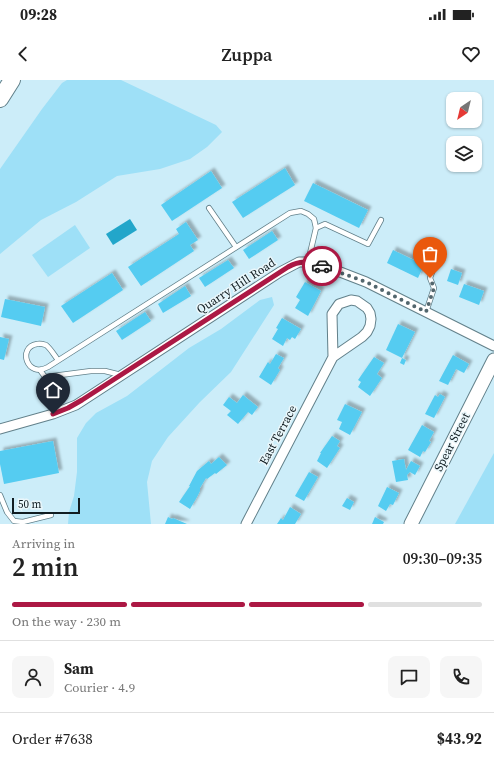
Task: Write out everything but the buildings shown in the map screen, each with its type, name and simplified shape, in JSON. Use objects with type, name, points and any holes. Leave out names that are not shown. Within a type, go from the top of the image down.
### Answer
[{"type":"highway","points":[[0,99],[12,80]]},
{"type":"main road","name":"Spear Street","points":[[411,524],[494,360]]},
{"type":"street","name":"Quarry Hill Road","points":[[0,429],[53,414],[68,408],[121,376],[288,267],[299,262],[308,262],[359,279],[494,346]]},
{"type":"street","name":"East Terrace","points":[[246,524],[333,357],[362,337],[370,326],[370,313],[357,301],[351,300],[339,304],[332,314],[333,357]]},
{"type":"lane","points":[[209,208],[236,247]]},
{"type":"lane","points":[[40,370],[290,213],[301,211],[314,219],[316,228],[308,262]]},
{"type":"lane","points":[[316,228],[324,224],[368,244],[381,220]]},
{"type":"lane","points":[[426,312],[434,288],[430,278],[440,250]]},
{"type":"lane","points":[[58,360],[46,346],[42,344],[34,344],[28,349],[26,357],[29,365],[32,368],[40,370],[45,377],[91,371],[105,371],[121,376]]},
{"type":"lane","points":[[0,495],[7,512],[14,521],[28,523],[51,515]]},
{"type":"shaded area","points":[[67,80],[121,80],[216,125],[222,132],[207,147],[190,159],[160,169],[117,176],[76,202],[41,220],[0,254],[0,169],[42,109],[62,83]]},
{"type":"shaded area","points":[[130,219],[137,230],[113,245],[106,234]]},
{"type":"shaded area","points":[[75,225],[90,248],[48,277],[32,255]]},
{"type":"shaded area","points":[[272,297],[274,305],[231,372],[200,402],[168,437],[152,461],[147,482],[151,524],[68,524],[77,472],[77,438],[86,423],[96,413],[127,396],[189,348],[221,329],[260,300]]},
{"type":"shaded area","points":[[494,453],[494,524],[455,524]]},
{"type":"way so far","points":[[322,266],[366,282],[426,312],[434,288],[430,278]]},
{"type":"route","points":[[53,414],[76,405],[294,263],[308,262],[322,266]]}]
